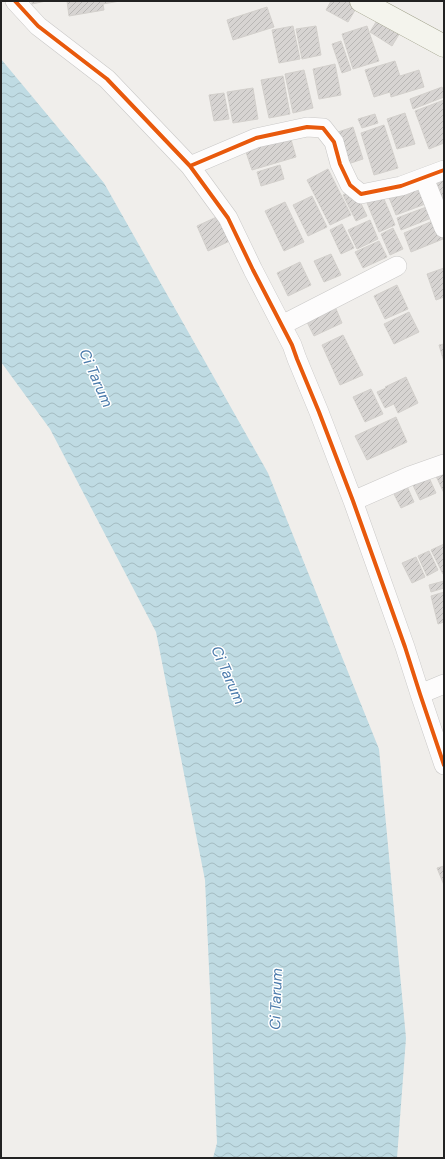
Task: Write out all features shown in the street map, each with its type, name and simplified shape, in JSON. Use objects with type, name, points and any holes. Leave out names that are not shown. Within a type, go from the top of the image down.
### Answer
[{"type":"street","points":[[15,1],[38,26],[108,79],[190,166],[228,218],[292,345],[354,501],[406,647],[444,765]]},
{"type":"street","points":[[361,1],[444,46]]},
{"type":"street","points":[[190,166],[256,138],[308,127],[323,128],[334,142],[340,164],[350,185],[361,194],[401,186],[444,170]]},
{"type":"street","points":[[424,178],[444,228]]},
{"type":"street","points":[[282,325],[397,266]]},
{"type":"street","points":[[354,501],[410,476],[444,464]]},
{"type":"street","points":[[420,694],[444,684]]},
{"type":"water","name":"Ci Tarum","points":[[1,59],[104,183],[268,473],[379,749],[406,1038],[397,1158],[213,1158],[217,1143],[205,880],[156,632],[50,429],[1,362]]},
{"type":"building","points":[[32,1],[46,1],[32,4]]},
{"type":"building","points":[[67,1],[120,1],[103,4],[104,10],[69,16]]},
{"type":"building","points":[[331,1],[351,1],[358,5],[348,22],[326,10]]},
{"type":"building","points":[[267,7],[274,27],[233,40],[227,20]]},
{"type":"building","points":[[379,17],[401,31],[392,46],[370,32]]},
{"type":"building","points":[[293,26],[300,59],[279,63],[272,30]]},
{"type":"building","points":[[316,26],[321,55],[302,59],[296,29]]},
{"type":"building","points":[[367,26],[379,61],[353,69],[342,34]]},
{"type":"building","points":[[341,41],[351,70],[342,73],[332,44]]},
{"type":"building","points":[[395,61],[400,76],[419,70],[424,87],[391,97],[390,92],[374,97],[365,70]]},
{"type":"building","points":[[335,64],[341,95],[319,99],[313,69]]},
{"type":"building","points":[[304,70],[313,108],[293,113],[285,74]]},
{"type":"building","points":[[283,76],[290,114],[269,118],[261,80]]},
{"type":"building","points":[[442,87],[444,97],[413,109],[410,99]]},
{"type":"building","points":[[253,88],[258,119],[233,123],[227,92]]},
{"type":"building","points":[[224,93],[229,119],[214,121],[209,95]]},
{"type":"building","points":[[444,100],[444,143],[429,149],[415,111]]},
{"type":"building","points":[[405,113],[415,144],[397,149],[387,119]]},
{"type":"building","points":[[375,114],[378,123],[362,128],[358,119]]},
{"type":"building","points":[[384,125],[398,168],[374,175],[361,133]]},
{"type":"building","points":[[353,127],[363,159],[342,166],[332,134]]},
{"type":"building","points":[[290,136],[296,157],[252,170],[245,149]]},
{"type":"building","points":[[280,165],[284,179],[261,186],[257,172]]},
{"type":"building","points":[[328,169],[351,215],[330,225],[307,180]]},
{"type":"building","points":[[444,176],[444,208],[432,178]]},
{"type":"building","points":[[419,182],[428,203],[396,215],[388,195]]},
{"type":"building","points":[[354,189],[367,216],[356,221],[343,195]]},
{"type":"building","points":[[381,192],[395,225],[379,232],[365,198]]},
{"type":"building","points":[[312,196],[327,227],[308,236],[293,205]]},
{"type":"building","points":[[285,202],[304,242],[284,251],[265,211]]},
{"type":"building","points":[[429,206],[434,217],[401,230],[397,218]]},
{"type":"building","points":[[221,215],[232,240],[208,251],[197,226]]},
{"type":"building","points":[[370,220],[378,239],[357,249],[348,230]]},
{"type":"building","points":[[435,220],[443,239],[411,252],[404,233]]},
{"type":"building","points":[[342,224],[354,248],[341,254],[330,230]]},
{"type":"building","points":[[393,228],[403,249],[390,255],[381,234]]},
{"type":"building","points":[[379,241],[387,257],[363,268],[355,252]]},
{"type":"building","points":[[331,254],[341,275],[324,282],[314,261]]},
{"type":"building","points":[[300,262],[311,285],[288,296],[277,273]]},
{"type":"building","points":[[444,268],[444,297],[436,300],[427,274]]},
{"type":"building","points":[[397,285],[408,309],[385,319],[374,296]]},
{"type":"building","points":[[334,304],[342,323],[314,336],[305,318]]},
{"type":"building","points":[[409,312],[419,332],[394,344],[384,324]]},
{"type":"building","points":[[343,335],[363,375],[340,385],[322,345]]},
{"type":"building","points":[[444,344],[444,362],[439,345]]},
{"type":"building","points":[[406,377],[418,403],[398,413],[394,404],[385,408],[377,392]]},
{"type":"building","points":[[371,389],[383,414],[365,422],[353,397]]},
{"type":"building","points":[[396,417],[407,442],[367,460],[355,436]]},
{"type":"building","points":[[444,470],[444,493],[435,474]]},
{"type":"building","points":[[426,471],[436,493],[420,500],[410,479]]},
{"type":"building","points":[[406,484],[414,502],[401,508],[392,490]]},
{"type":"building","points":[[444,544],[444,573],[443,574],[431,550]]},
{"type":"building","points":[[429,551],[438,570],[427,576],[418,556]]},
{"type":"building","points":[[416,557],[425,577],[412,583],[402,563]]},
{"type":"building","points":[[444,581],[444,588],[431,592],[429,585]]},
{"type":"building","points":[[444,592],[444,622],[438,624],[431,596]]},
{"type":"building","points":[[444,866],[444,885],[437,868]]},
{"type":"cycle path","points":[[15,1],[38,26],[107,79],[190,166],[228,218],[292,345],[319,412],[353,501],[405,647],[444,765]]},
{"type":"cycle path","points":[[190,166],[256,138],[307,127],[323,128],[334,142],[340,164],[350,185],[361,194],[401,186],[444,170]]}]
